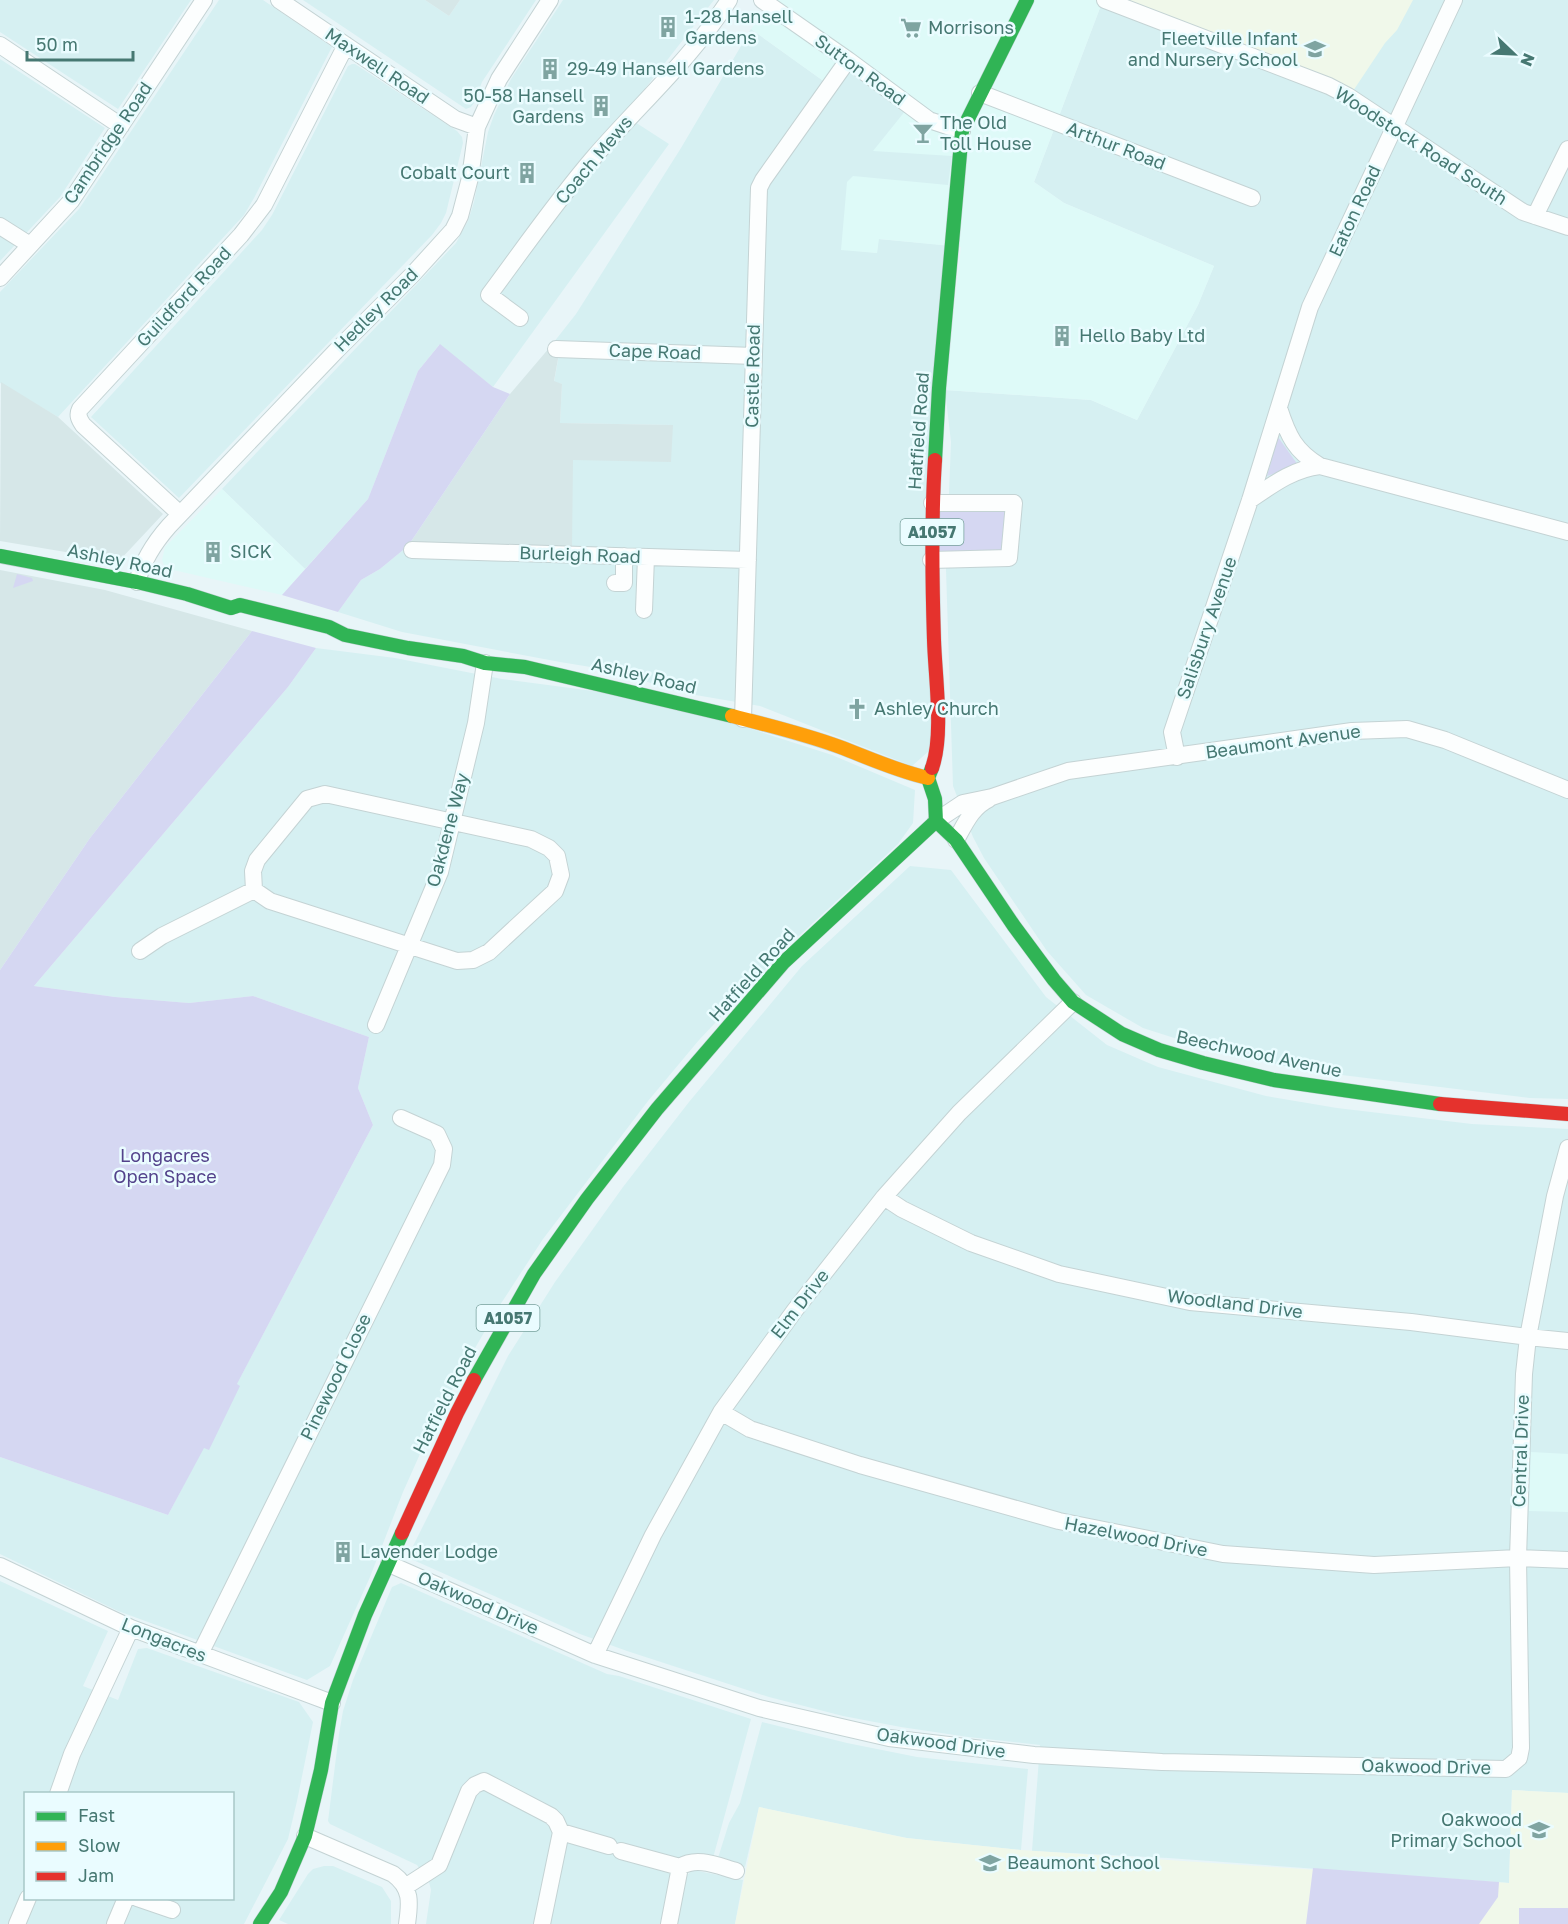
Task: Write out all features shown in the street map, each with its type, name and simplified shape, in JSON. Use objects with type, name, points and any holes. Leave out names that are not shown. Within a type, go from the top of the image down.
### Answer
[{"type":"main road","name":"Hatfield Road","points":[[928,778],[936,756],[937,716],[932,503],[939,388],[963,132],[1027,0]]},
{"type":"main road","name":"Ashley Road","points":[[0,556],[187,594],[234,613],[240,605],[329,627],[345,635],[463,656],[485,663],[525,667],[743,719],[794,732],[906,773],[928,778]]},
{"type":"main road","name":"Ashley Road","points":[[292,632],[326,640],[345,635]]},
{"type":"main road","points":[[928,778],[935,799],[936,821]]},
{"type":"main road","name":"Hatfield Road","points":[[260,1924],[281,1892],[305,1836],[321,1770],[332,1704],[347,1660],[443,1441],[485,1359],[534,1274],[587,1199],[657,1109],[784,962],[936,821]]},
{"type":"main road","name":"Beechwood Avenue","points":[[936,821],[956,840],[1037,959],[1073,1002],[1122,1034],[1159,1050],[1274,1080],[1417,1102],[1568,1114]]},
{"type":"street","name":"Cambridge Road","points":[[0,278],[70,201],[204,0]]},
{"type":"street","name":"Maxwell Road","points":[[279,0],[455,119],[477,128]]},
{"type":"street","name":"Hedley Road","points":[[136,582],[155,542],[180,514],[453,230],[463,207],[470,178],[477,128],[499,79],[550,0]]},
{"type":"street","name":"Coach Mews","points":[[520,318],[489,295],[588,165],[700,41],[729,0]]},
{"type":"street","name":"Sutton Road","points":[[762,0],[929,120],[963,132]]},
{"type":"street","name":"Woodstock Road South","points":[[1105,0],[1329,86],[1395,126],[1523,212],[1568,227]]},
{"type":"street","name":"Eaton Road","points":[[1315,295],[1454,0]]},
{"type":"street","points":[[0,45],[121,126]]},
{"type":"street","name":"Guildford Road","points":[[180,514],[83,425],[78,413],[234,243],[264,205],[346,45]]},
{"type":"street","name":"Castle Road","points":[[743,719],[759,188],[848,60]]},
{"type":"street","name":"Arthur Road","points":[[981,93],[1252,198]]},
{"type":"street","points":[[1535,216],[1568,149]]},
{"type":"street","points":[[0,226],[30,245]]},
{"type":"street","name":"Salisbury Avenue","points":[[1177,756],[1172,732],[1250,500],[1315,295]]},
{"type":"street","name":"Cape Road","points":[[556,349],[754,356]]},
{"type":"street","points":[[1279,408],[1283,422],[1297,449],[1320,466],[1568,532]]},
{"type":"street","points":[[1250,500],[1294,473],[1320,466]]},
{"type":"street","points":[[932,503],[1014,503],[1009,558],[932,560]]},
{"type":"street","name":"Burleigh Road","points":[[412,550],[748,560]]},
{"type":"street","points":[[615,583],[624,583],[624,556]]},
{"type":"street","points":[[644,610],[646,557]]},
{"type":"street","name":"Oakdene Way","points":[[376,1025],[440,872],[476,723],[485,663]]},
{"type":"street","name":"Beaumont Avenue","points":[[936,821],[963,803],[992,797],[1068,771],[1352,731],[1407,729],[1445,740],[1568,790]]},
{"type":"street","points":[[325,794],[531,839],[549,848],[556,856],[561,875],[555,891],[489,952],[473,960],[458,961],[270,901],[254,890],[253,871],[257,860],[307,799],[325,794]]},
{"type":"street","name":"Beaumont Avenue","points":[[956,840],[972,813],[980,804],[992,797]]},
{"type":"street","points":[[140,951],[162,936],[254,890]]},
{"type":"street","name":"Elm Drive","points":[[595,1655],[653,1535],[721,1413],[795,1310],[884,1197],[959,1113],[1073,1002]]},
{"type":"street","points":[[1568,1114],[1568,1120]]},
{"type":"street","name":"Pinewood Close","points":[[200,1654],[442,1165],[444,1149],[436,1134],[401,1118]]},
{"type":"street","name":"Central Drive","points":[[1519,1758],[1521,1748],[1518,1558],[1527,1337],[1555,1196],[1568,1148]]},
{"type":"street","name":"Woodland Drive","points":[[884,1197],[902,1209],[971,1243],[1059,1274],[1190,1302],[1412,1322],[1568,1341]]},
{"type":"street","name":"Hazelwood Drive","points":[[721,1413],[750,1429],[860,1465],[1059,1521],[1222,1554],[1374,1565],[1518,1558],[1568,1560]]},
{"type":"street","name":"Oakwood Drive","points":[[389,1564],[595,1655],[759,1708],[889,1738],[1023,1754],[1162,1762],[1506,1769],[1519,1758]]},
{"type":"street","name":"Longacres","points":[[0,1566],[131,1628],[332,1704]]},
{"type":"street","points":[[59,1792],[72,1754],[131,1628]]},
{"type":"street","points":[[405,1887],[439,1865],[469,1791],[480,1781],[489,1782],[550,1816],[556,1821],[561,1832],[542,1924]]},
{"type":"street","points":[[561,1832],[680,1867],[694,1861],[736,1870]]},
{"type":"street","points":[[305,1836],[393,1874],[401,1880],[409,1902],[407,1924]]},
{"type":"street","points":[[669,1924],[680,1867]]},
{"type":"street","points":[[17,1924],[28,1900]]},
{"type":"street","points":[[116,1924],[126,1900]]},
{"type":"street","points":[[140,1900],[172,1910]]},
{"type":"shaded area","points":[[0,0],[191,0],[118,109],[0,32]]},
{"type":"shaded area","points":[[219,0],[263,0],[332,47],[244,215],[58,417],[0,383],[0,292],[79,209]]},
{"type":"shaded area","points":[[303,0],[425,0],[449,16],[460,0],[536,0],[482,82],[474,103],[466,109]]},
{"type":"shaded area","points":[[425,0],[460,0],[449,16]]},
{"type":"shaded area","points":[[563,0],[714,0],[626,113],[638,124],[669,144],[493,387],[439,345],[418,371],[368,499],[305,569],[222,489],[456,243],[468,221],[474,202],[488,132],[494,115],[511,79]]},
{"type":"shaded area","points":[[771,0],[1103,0],[1034,182],[1064,203],[1214,266],[1198,305],[1137,420],[1091,400],[945,390],[961,247],[879,239],[877,253],[841,250],[847,182],[853,176],[948,185],[952,156],[873,151],[914,100],[851,54],[829,85],[751,29]]},
{"type":"shaded area","points":[[1103,0],[1568,0],[1568,1099],[1530,1098],[1309,1071],[1218,1052],[1143,1028],[1086,995],[1047,951],[984,858],[973,837],[953,786],[946,570],[951,442],[945,390],[1091,400],[1137,420],[1198,305],[1214,266],[1064,203],[1034,182]]},
{"type":"shaded area","name":"Fleetville Infant and Nursery School","points":[[1126,0],[1413,0],[1397,30],[1385,43],[1353,91]]},
{"type":"shaded area","points":[[751,29],[829,85],[851,54],[952,155],[949,185],[841,249],[877,253],[878,239],[945,245],[930,750],[912,766],[760,706],[678,692],[615,671],[402,632],[338,612],[361,580],[380,569],[408,546],[573,460],[673,425],[560,423],[562,384],[554,382],[560,349],[550,347],[576,314],[681,148]]},
{"type":"shaded area","points":[[0,59],[105,128],[60,197],[0,261]]},
{"type":"shaded area","points":[[352,64],[457,131],[462,137],[463,143],[446,213],[432,235],[179,498],[91,417],[262,230],[272,215],[348,66]]},
{"type":"shaded area","points":[[550,347],[560,348],[554,381],[562,384],[560,423],[673,425],[671,462],[573,460],[572,549],[408,546],[510,394]]},
{"type":"shaded area","points":[[1,382],[58,417],[163,514],[119,561],[0,541]]},
{"type":"shaded area","points":[[222,489],[305,569],[282,595],[169,569],[164,565],[162,560],[165,547]]},
{"type":"shaded area","points":[[0,570],[105,590],[252,631],[90,838],[0,970]]},
{"type":"shaded area","points":[[316,648],[395,658],[502,679],[616,694],[739,725],[832,755],[915,790],[913,823],[898,844],[785,949],[699,1040],[648,1101],[543,1239],[500,1305],[460,1374],[428,1436],[403,1492],[370,1577],[330,1666],[307,1680],[118,1611],[0,1554],[0,1457],[168,1515],[373,1125],[358,1088],[369,1037],[253,996],[189,1003],[115,997],[34,986],[288,687]]},
{"type":"shaded area","points":[[910,866],[951,870],[1046,997],[1107,1045],[1158,1067],[1266,1096],[1337,1108],[1472,1124],[1568,1129],[1568,1793],[1512,1790],[1509,1883],[1168,1858],[1032,1851],[1040,1745],[901,1727],[843,1716],[769,1697],[580,1634],[411,1559],[410,1552],[508,1356],[555,1282],[623,1187],[689,1102],[802,966]]},
{"type":"shaded area","points":[[1531,1452],[1568,1454],[1568,1512],[1529,1511]]},
{"type":"shaded area","points":[[0,1581],[108,1631],[83,1686],[118,1700],[138,1649],[147,1648],[299,1702],[313,1722],[288,1839],[244,1924],[0,1924]]},
{"type":"shaded area","points":[[401,1583],[607,1674],[751,1719],[713,1858],[690,1854],[677,1858],[665,1924],[426,1924],[431,1890],[429,1882],[417,1865],[330,1824],[328,1821],[343,1711],[353,1680],[392,1587]]},
{"type":"shaded area","points":[[762,1722],[917,1757],[1028,1769],[1021,1850],[907,1838],[759,1807],[745,1867],[718,1858],[729,1823],[740,1803]]},
{"type":"shaded area","name":"Beaumont School","points":[[1512,1790],[1568,1793],[1568,1924],[735,1924],[759,1807],[906,1838],[1021,1850],[1509,1883]]},
{"type":"shaded area","points":[[333,1866],[382,1887],[391,1901],[391,1924],[288,1924],[279,1920],[308,1874],[313,1869]]},
{"type":"shaded area","points":[[693,1870],[743,1880],[735,1924],[676,1924],[687,1875]]},
{"type":"green space","points":[[440,344],[493,387],[510,394],[408,546],[380,569],[361,580],[338,612],[282,595],[368,499],[418,371]]},
{"type":"green space","points":[[1278,437],[1298,465],[1267,476]]},
{"type":"green space","points":[[938,503],[1012,504],[1010,553],[936,554]]},
{"type":"green space","points":[[17,574],[32,578],[33,581],[13,588]]},
{"type":"green space","name":"Longacres Open Space","points":[[252,631],[316,648],[288,687],[34,986],[115,997],[189,1003],[253,996],[369,1037],[358,1088],[373,1125],[237,1384],[240,1386],[209,1450],[204,1448],[168,1515],[0,1457],[0,970],[90,838]]},
{"type":"green space","points":[[1313,1868],[1499,1882],[1498,1897],[1479,1924],[1306,1924]]},
{"type":"green space","points":[[1519,1908],[1568,1908],[1568,1924],[1519,1924]]},
{"type":"traffic: fast","points":[[935,460],[939,388],[962,131],[1027,0]]},
{"type":"traffic: fast","points":[[0,556],[137,582],[231,608],[240,605],[329,627],[345,635],[463,656],[485,663],[525,667],[732,716]]},
{"type":"traffic: fast","points":[[474,1380],[534,1274],[587,1199],[657,1109],[784,962],[936,821],[935,799],[928,778],[932,768]]},
{"type":"traffic: fast","points":[[936,821],[956,840],[1014,926],[1073,1002],[1122,1034],[1159,1050],[1274,1080],[1440,1104]]},
{"type":"traffic: fast","points":[[260,1924],[281,1892],[305,1836],[321,1770],[332,1703],[365,1615],[402,1533]]},
{"type":"traffic: slow","points":[[732,716],[813,738],[928,778]]},
{"type":"traffic: jam","points":[[932,768],[938,739],[932,572],[935,460]]},
{"type":"traffic: jam","points":[[1440,1104],[1568,1114]]},
{"type":"traffic: jam","points":[[402,1533],[474,1380]]},
{"type":"place","name":"1-28 Hansell Gardens","points":[[668,27]]},
{"type":"place","name":"Morrisons","points":[[911,28]]},
{"type":"place","name":"Fleetville Infant and Nursery School","points":[[1315,49]]},
{"type":"place","name":"29-49 Hansell Gardens","points":[[550,69]]},
{"type":"place","name":"50-58 Hansell Gardens","points":[[601,106]]},
{"type":"place","name":"The Old Toll House","points":[[923,133]]},
{"type":"place","name":"Cobalt Court","points":[[527,173]]},
{"type":"place","name":"Hello Baby Ltd","points":[[1062,336]]},
{"type":"place","name":"SICK","points":[[213,552]]},
{"type":"place","name":"Ashley Church","points":[[857,709]]},
{"type":"place","name":"Lavender Lodge","points":[[343,1552]]},
{"type":"place","name":"Oakwood Primary School","points":[[1539,1830]]},
{"type":"place","name":"Beaumont School","points":[[990,1863]]}]
